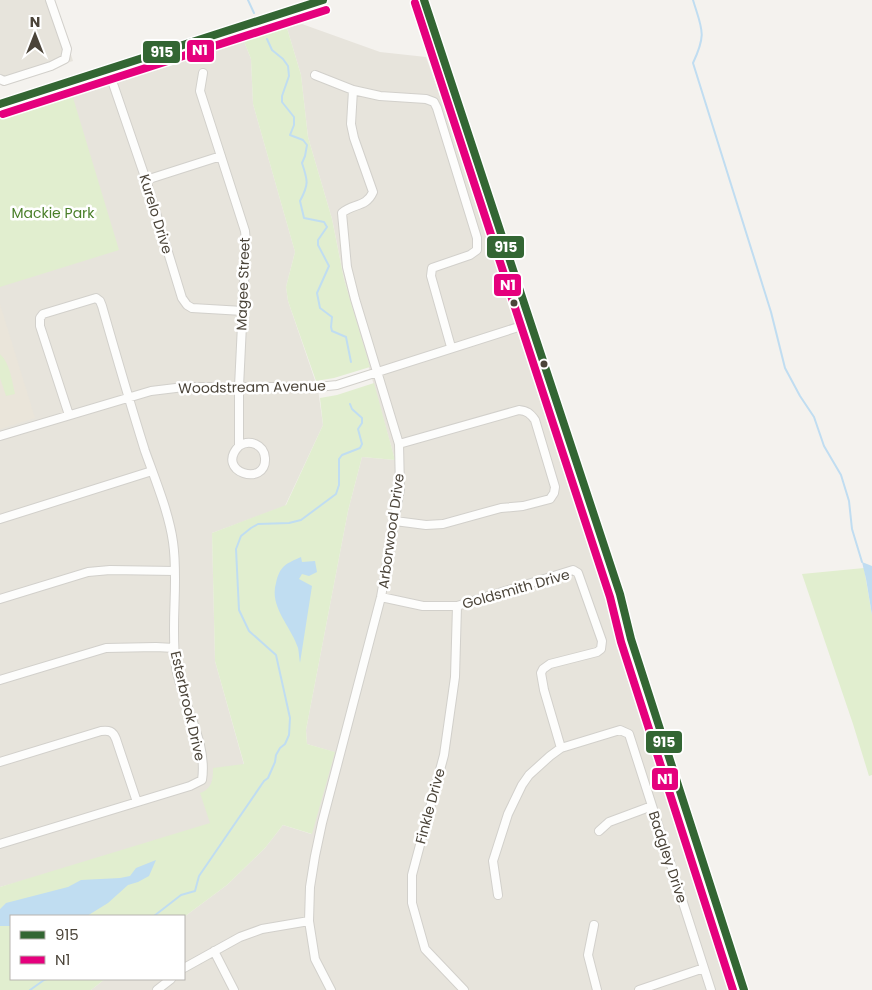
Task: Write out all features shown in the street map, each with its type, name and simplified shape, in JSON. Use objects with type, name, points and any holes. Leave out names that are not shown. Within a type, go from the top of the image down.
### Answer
[{"type":"street","points":[[0,79],[4,81],[60,63],[65,59],[67,49],[50,0]]},
{"type":"street","points":[[0,104],[323,0]]},
{"type":"street","points":[[424,0],[620,594],[631,639],[744,990]]},
{"type":"street","name":"Kurelo Drive","points":[[108,69],[146,180],[182,298],[192,308],[243,311]]},
{"type":"street","name":"Magee Street","points":[[203,73],[200,91],[245,231],[239,387],[239,446]]},
{"type":"street","points":[[315,75],[353,90],[380,96],[426,98],[434,102],[438,108],[477,238],[477,250],[470,256],[432,268],[431,276],[451,348]]},
{"type":"street","name":"Arborwood Drive","points":[[331,990],[315,959],[309,921],[310,887],[314,856],[381,597],[400,489],[399,444],[347,267],[342,213],[345,210],[365,203],[370,199],[373,192],[354,138],[352,124],[353,90]]},
{"type":"street","points":[[146,180],[221,156]]},
{"type":"street","name":"Esterbrook Drive","points":[[0,844],[190,786],[202,780],[201,753],[178,675],[174,648],[175,571],[172,533],[128,397],[100,301],[96,298],[43,314],[40,318],[40,326],[69,415]]},
{"type":"street","name":"Woodstream Avenue","points":[[0,436],[151,391],[184,387],[318,387],[337,385],[531,323]]},
{"type":"street","points":[[395,521],[426,525],[444,524],[501,508],[523,506],[550,499],[556,487],[535,420],[526,411],[519,410],[399,444]]},
{"type":"street","points":[[248,442],[254,443],[259,446],[265,455],[265,460],[260,470],[256,473],[246,475],[236,469],[232,460],[235,450],[239,446],[248,442]]},
{"type":"street","points":[[0,518],[152,472]]},
{"type":"street","points":[[0,599],[88,572],[110,570],[175,571]]},
{"type":"street","name":"Goldsmith Drive","points":[[381,597],[423,606],[456,606],[573,570],[578,573],[602,641],[601,650],[550,664],[541,673],[561,748]]},
{"type":"street","name":"Finkle Drive","points":[[456,606],[455,677],[444,755],[412,875],[412,903],[425,949],[464,990]]},
{"type":"street","points":[[0,680],[106,648],[174,648]]},
{"type":"street","name":"Badgley Drive","points":[[561,748],[620,730],[629,734],[711,990]]},
{"type":"street","points":[[0,762],[101,731],[110,731],[114,733],[137,802]]},
{"type":"street","points":[[498,895],[493,861],[508,814],[529,775],[561,748]]},
{"type":"street","points":[[599,831],[609,822],[652,806]]},
{"type":"street","points":[[185,967],[240,937],[262,929],[309,921]]},
{"type":"street","points":[[594,925],[588,955],[597,990]]},
{"type":"street","points":[[214,951],[234,990]]},
{"type":"street","points":[[639,990],[704,968]]},
{"type":"street","points":[[157,990],[170,980]]},
{"type":"shaded area","points":[[0,0],[54,0],[73,61],[0,83]]},
{"type":"shaded area","points":[[302,24],[380,52],[426,57],[620,594],[747,990],[91,990],[104,980],[185,980],[185,916],[227,885],[265,848],[283,825],[311,834],[334,752],[307,744],[306,730],[348,511],[362,457],[395,460],[344,279],[332,219],[308,137],[301,75],[287,28]]},
{"type":"shaded area","points":[[244,41],[251,59],[253,104],[295,252],[286,287],[288,301],[318,389],[323,425],[285,506],[212,533],[215,661],[244,765],[206,831],[0,887],[0,113]]},
{"type":"shaded area","points":[[0,304],[35,418],[0,429]]},
{"type":"green space","points":[[287,28],[301,75],[308,137],[332,219],[344,279],[370,367],[334,378],[316,381],[288,301],[286,287],[295,252],[253,104],[251,59],[244,41]]},
{"type":"green space","name":"Mackie Park","points":[[71,91],[119,250],[0,287],[0,113]]},
{"type":"green space","points":[[0,354],[8,367],[15,394],[6,396],[0,378]]},
{"type":"green space","points":[[374,383],[395,460],[362,457],[348,511],[306,730],[307,744],[335,752],[312,834],[283,825],[265,848],[227,885],[185,916],[10,915],[10,980],[104,980],[91,990],[0,990],[0,887],[210,823],[200,793],[211,784],[213,768],[244,764],[215,661],[212,533],[286,505],[323,425],[320,398],[337,395]]},
{"type":"green space","points":[[864,568],[872,615],[872,775],[869,776],[802,574]]},
{"type":"water","points":[[301,557],[302,562],[315,561],[317,572],[309,576],[302,574],[299,579],[312,586],[300,663],[298,648],[278,608],[275,592],[281,569]]},
{"type":"water","points":[[862,562],[872,566],[872,615],[866,579]]},
{"type":"water","points":[[156,860],[149,876],[128,885],[108,903],[89,915],[10,915],[10,926],[0,926],[0,909],[6,903],[68,887],[81,880],[130,876],[136,868]]},
{"type":"waterway","points":[[248,0],[254,13]]},
{"type":"waterway","points":[[693,0],[702,32],[700,45],[693,63],[771,312],[785,368],[814,417],[824,446],[841,475],[849,501],[852,529],[862,562]]},
{"type":"waterway","points":[[267,39],[272,50],[288,66],[289,76],[282,96],[282,102],[294,117],[294,125],[290,135],[303,140],[307,145],[302,163],[306,186],[300,201],[304,218],[324,222],[327,227],[318,240],[318,245],[329,266],[317,293],[320,308],[332,317],[332,331],[346,337],[351,362]]},
{"type":"waterway","points":[[155,915],[181,895],[195,891],[199,876],[264,781],[268,778],[276,755],[285,744],[289,735],[290,718],[276,655],[249,631],[239,610],[236,549],[241,536],[258,524],[289,523],[301,520],[336,494],[339,485],[339,459],[342,455],[360,448],[362,444],[358,429],[362,423],[362,418],[352,409],[350,404]]},
{"type":"waterway","points":[[30,990],[44,980]]},
{"type":"transit line","name":"915","points":[[0,104],[323,0]]},
{"type":"transit line","name":"915","points":[[424,0],[620,594],[631,639],[744,990]]},
{"type":"transit line","name":"N1","points":[[415,3],[610,597],[621,642],[733,990]]},
{"type":"transit line","name":"N1","points":[[3,114],[326,10]]}]
